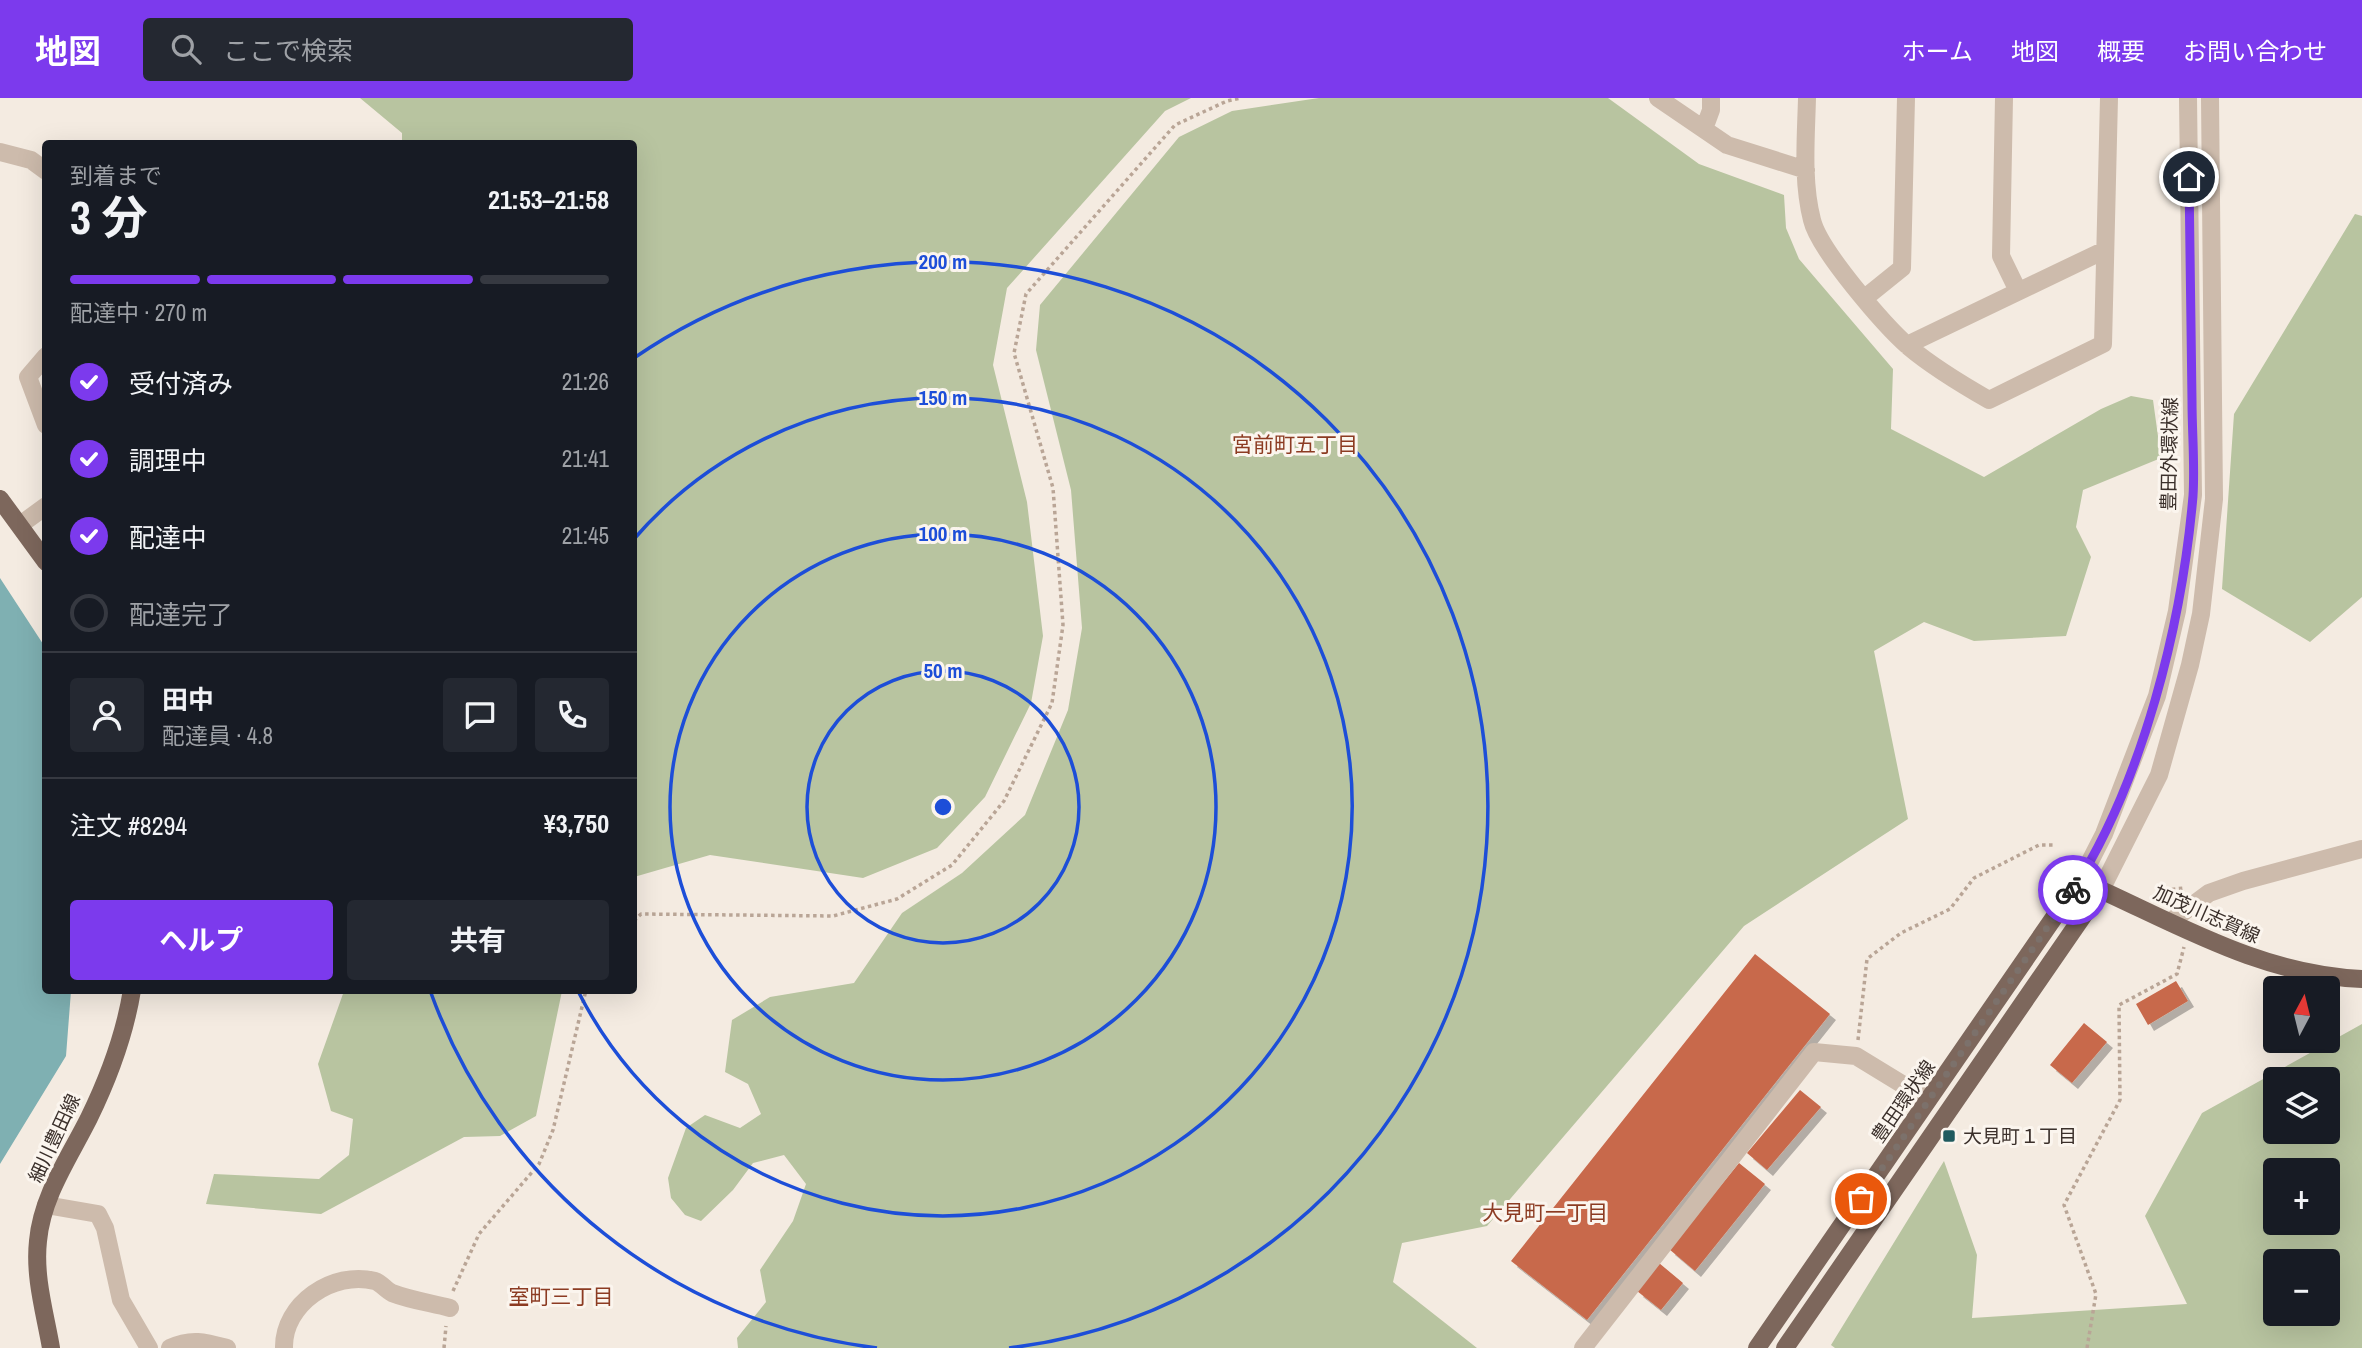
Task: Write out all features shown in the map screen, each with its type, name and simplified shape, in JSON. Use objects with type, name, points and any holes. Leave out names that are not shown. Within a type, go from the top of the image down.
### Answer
[{"type":"main road","points":[[0,499],[42,556]]},
{"type":"main road","name":"加茂川志賀線","points":[[2082,877],[2101,890],[2242,956],[2297,971],[2362,979]]},
{"type":"main road","name":"豊田環状線","points":[[1757,1348],[2082,877]]},
{"type":"main road","points":[[1785,1348],[2101,890]]},
{"type":"main road","name":"細川豊田線","points":[[51,1348],[37,1264],[38,1240],[46,1205],[57,1177],[89,1116],[113,1058],[131,994]]},
{"type":"street","points":[[1658,98],[1727,145],[1805,170]]},
{"type":"street","points":[[1704,129],[1711,110],[1711,98]]},
{"type":"street","points":[[1808,98],[1805,170],[1812,222],[1831,257],[1907,345],[1947,376],[1989,400],[2103,344],[2109,98]]},
{"type":"street","points":[[1866,297],[1902,268],[1906,98]]},
{"type":"street","points":[[2004,98],[2001,256],[2018,291]]},
{"type":"street","name":"豊田外環状線","points":[[2082,877],[2104,834],[2157,696],[2176,611],[2193,495],[2188,98]]},
{"type":"street","points":[[2101,890],[2159,775],[2180,703],[2201,614],[2214,499],[2210,98]]},
{"type":"street","points":[[0,152],[31,160],[42,168]]},
{"type":"street","points":[[1907,345],[2105,250]]},
{"type":"street","points":[[42,360],[27,377],[42,415]]},
{"type":"street","points":[[20,524],[42,509]]},
{"type":"street","points":[[2170,922],[2210,893],[2243,881],[2362,849]]},
{"type":"street","points":[[1583,1348],[1814,1052],[1856,1056],[1928,1100]]},
{"type":"street","points":[[46,1205],[98,1214],[105,1228],[121,1300],[149,1348]]},
{"type":"street","points":[[284,1348],[288,1320],[302,1301],[348,1281],[376,1281],[390,1292],[450,1308]]},
{"type":"street","points":[[170,1348],[185,1341],[200,1340],[227,1348]]},
{"type":"path","points":[[637,918],[640,914],[833,916],[898,899],[952,864],[1004,802],[1052,703],[1063,625],[1053,488],[1014,353],[1026,294],[1175,125],[1227,101],[1241,98]]},
{"type":"path","points":[[1856,1056],[1867,959],[1901,933],[1950,909],[1974,878],[2039,845],[2056,845]]},
{"type":"path","points":[[2087,1348],[2096,1294],[2064,1205],[2120,1100],[2119,1004],[2177,974],[2188,931]]},
{"type":"path","points":[[444,1348],[450,1308],[466,1258],[479,1234],[539,1164],[553,1130],[585,994]]},
{"type":"green space","points":[[360,98],[1191,98],[1165,111],[1007,288],[993,365],[1027,502],[1043,636],[1031,703],[985,797],[937,848],[863,878],[710,855],[637,876],[637,140],[402,140],[402,133]]},
{"type":"green space","points":[[1319,98],[1608,98],[1699,164],[1784,195],[1786,228],[1799,259],[1893,369],[1891,429],[1984,477],[2101,409],[2131,396],[2153,400],[2161,458],[2083,490],[2076,527],[2091,557],[2066,636],[1974,641],[1924,622],[1874,651],[1908,819],[1744,926],[1487,1226],[1402,1243],[1393,1282],[1477,1348],[738,1348],[737,1338],[766,1302],[760,1270],[793,1221],[806,1184],[784,1155],[753,1163],[733,1190],[701,1221],[685,1215],[671,1198],[668,1178],[686,1128],[705,1115],[740,1128],[761,1114],[748,1084],[725,1072],[732,1020],[770,997],[854,983],[902,913],[962,873],[1025,815],[1068,710],[1082,628],[1071,490],[1036,350],[1040,305],[1179,137],[1232,111]]},
{"type":"green space","points":[[2355,214],[2362,216],[2362,597],[2310,642],[2222,589],[2234,414]]},
{"type":"green space","points":[[343,994],[561,994],[536,1116],[500,1136],[464,1137],[321,1214],[206,1204],[214,1174],[319,1179],[349,1155],[353,1119],[331,1111],[318,1064]]},
{"type":"green space","points":[[2362,1024],[2362,1348],[1835,1348],[1831,1345],[1944,1161],[1977,1255],[1972,1318],[2187,1304],[2145,1216],[2202,1113],[2263,1079],[2263,1144],[2340,1144],[2340,1067],[2285,1067],[2308,1054],[2340,1054],[2340,1036]]},
{"type":"water","points":[[0,578],[42,642],[42,994],[71,994],[66,1056],[0,1164]]},
{"type":"building","points":[[1755,954],[1830,1014],[1587,1320],[1511,1261]]},
{"type":"building","points":[[2176,981],[2188,1001],[2148,1025],[2136,1004]]},
{"type":"building","points":[[2084,1023],[2107,1042],[2072,1083],[2050,1065]]},
{"type":"building","points":[[1800,1090],[1821,1107],[1767,1170],[1747,1153]]},
{"type":"building","points":[[1739,1163],[1765,1184],[1695,1271],[1669,1249]]},
{"type":"building","points":[[1659,1263],[1683,1283],[1661,1310],[1637,1291]]},
{"type":"way so far","points":[[1861,1199],[2073,890]]},
{"type":"place","name":"大見町１丁目","points":[[1949,1136]]},
{"type":"district","name":"宮前町五丁目","points":[[1295,445]]},
{"type":"district","name":"大見町一丁目","points":[[1545,1213]]},
{"type":"district","name":"室町三丁目","points":[[561,1297]]},
{"type":"route","points":[[2073,890],[2104,834],[2133,765],[2157,696],[2176,611],[2193,495],[2189,177]]}]
